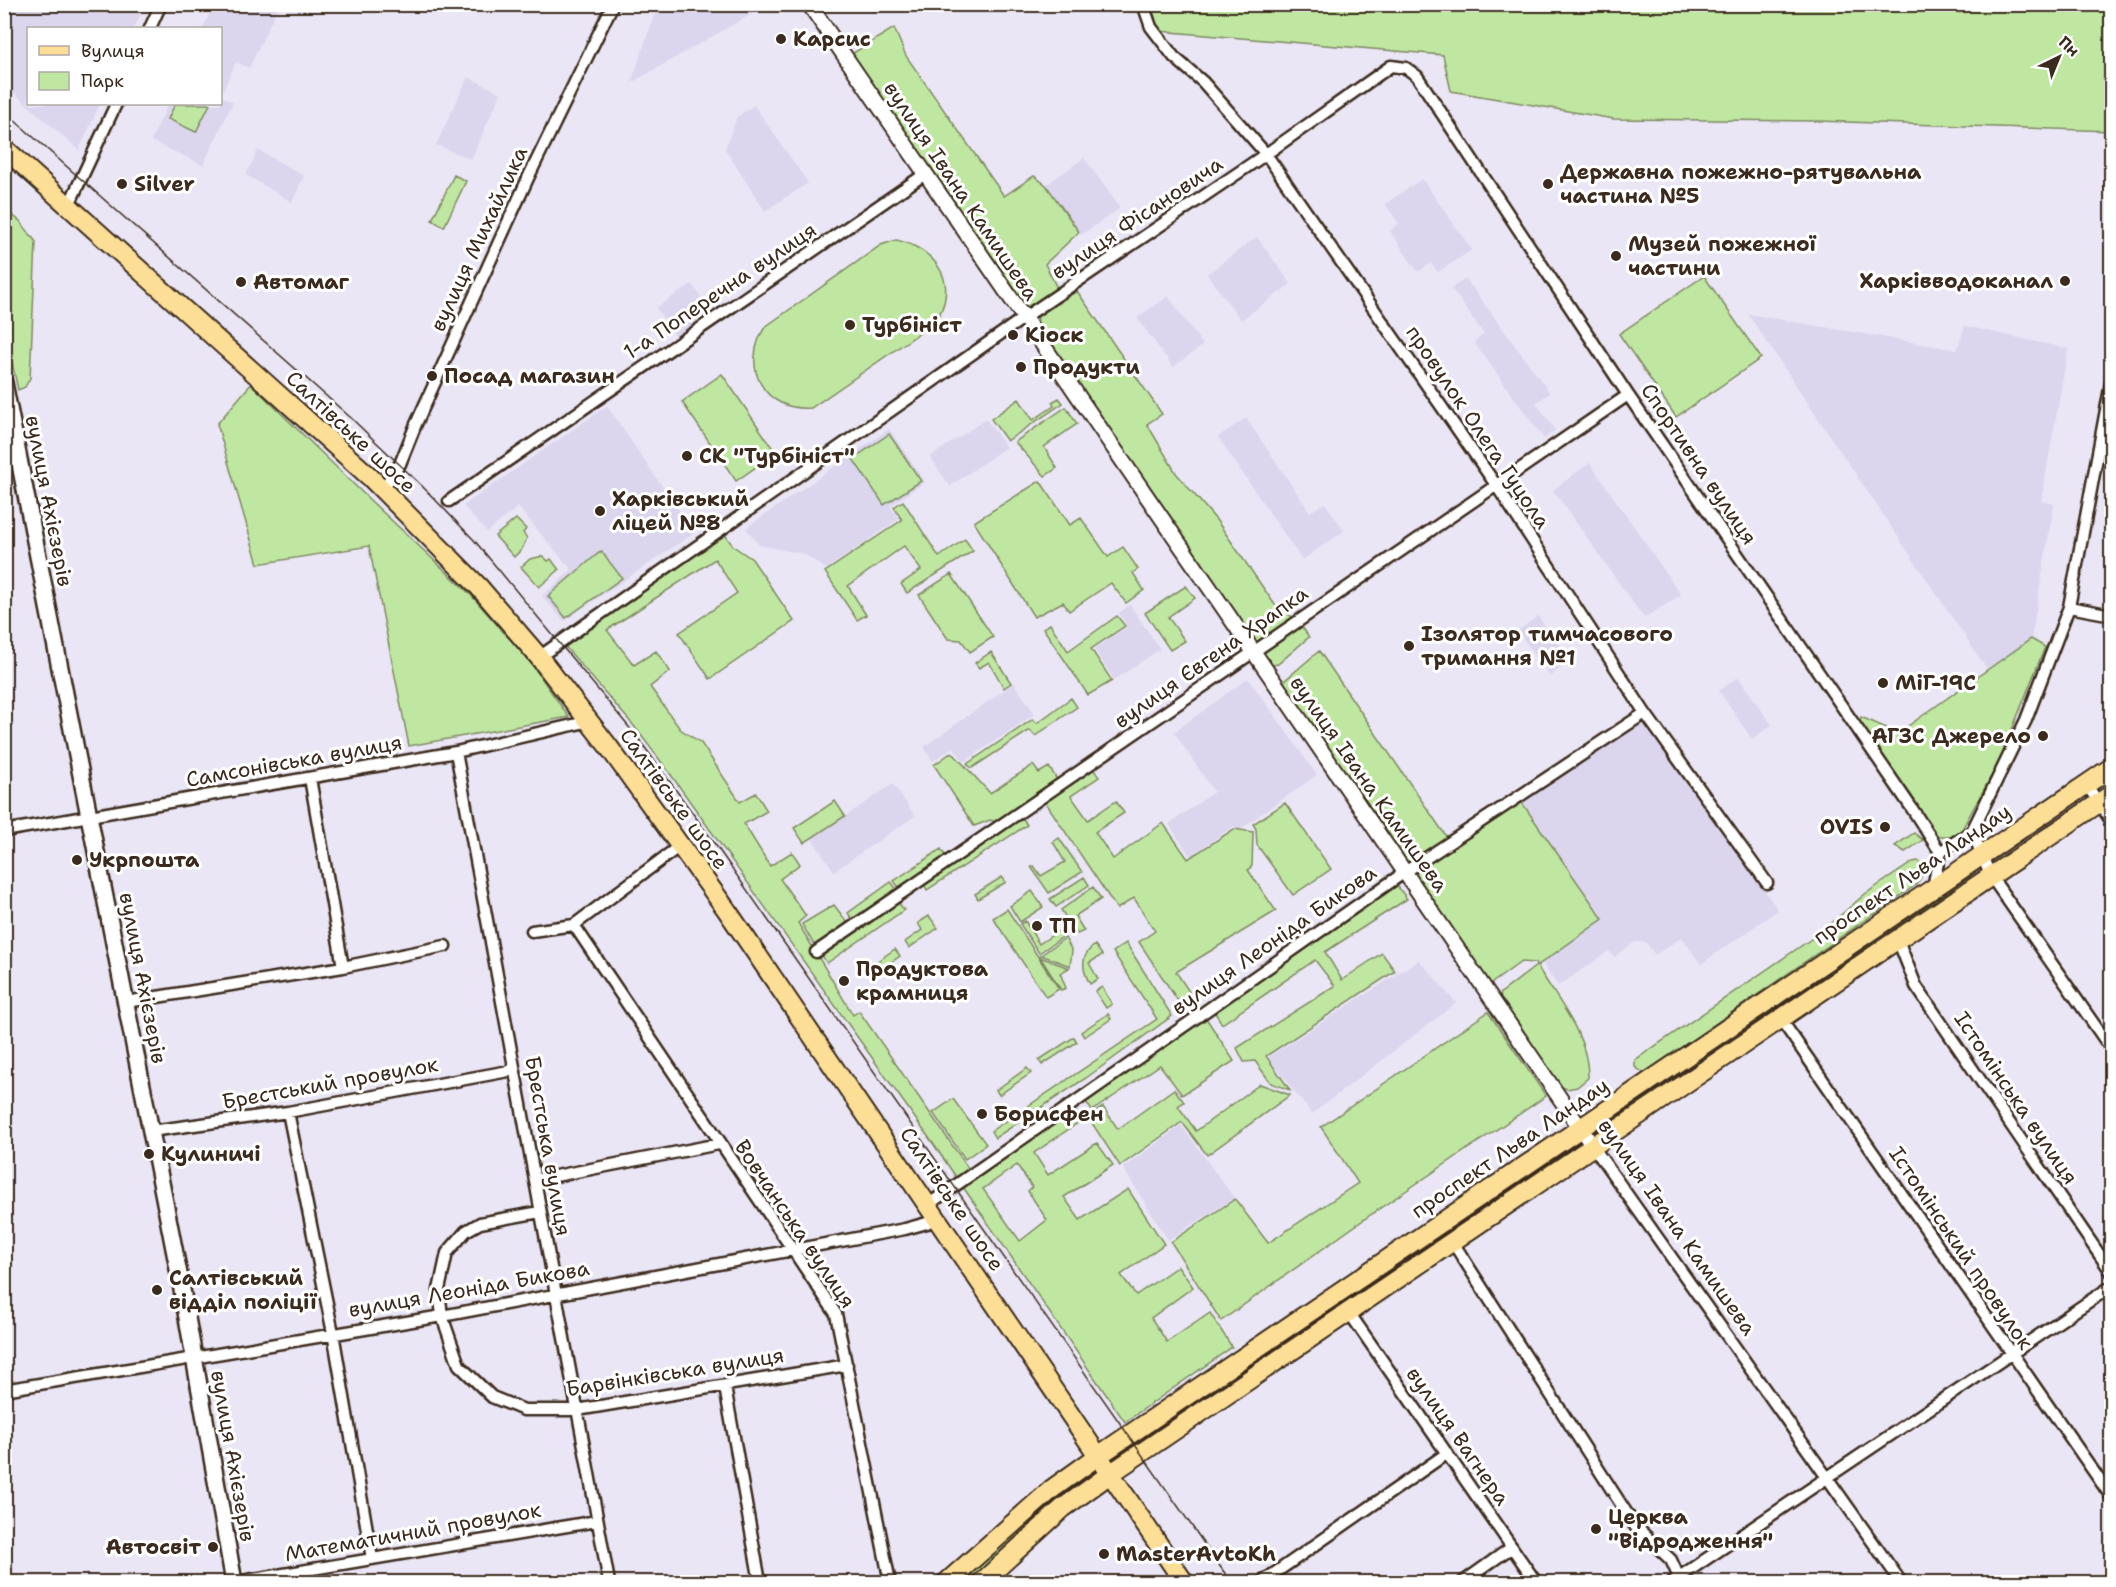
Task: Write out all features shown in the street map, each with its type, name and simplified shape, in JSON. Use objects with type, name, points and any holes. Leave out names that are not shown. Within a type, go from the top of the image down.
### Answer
[{"type":"main road","name":"Салтівське шосе","points":[[4,148],[382,490],[479,587],[538,657],[590,721],[681,845],[933,1210],[1184,1582]]},
{"type":"main road","name":"вулиця Ахієзерів","points":[[4,383],[151,1131],[235,1582]]},
{"type":"main road","name":"проспект Льва Ландау","points":[[947,1582],[1052,1489],[1098,1456],[2112,767]]},
{"type":"main road","name":"проспект Льва Ландау","points":[[982,1582],[1063,1508],[1110,1474],[2105,798]]},
{"type":"street","points":[[150,27],[161,4]]},
{"type":"street","name":"вулиця Михайлика","points":[[382,490],[404,457],[416,424],[529,176],[613,4]]},
{"type":"street","name":"вулиця Івана Камишева","points":[[809,4],[1022,319],[1580,1128],[1901,1582]]},
{"type":"street","name":"провулок Олега Гуцола","points":[[1143,4],[1151,27],[1174,57],[1203,82],[1266,154],[1496,485],[1645,713],[1767,884]]},
{"type":"street","name":"вулиця Фісановича","points":[[538,657],[1022,319],[1266,154],[1391,66],[1406,68]]},
{"type":"street","name":"Спортивна вулиця","points":[[1406,68],[1417,76],[1628,395],[1940,852]]},
{"type":"street","points":[[68,207],[116,105]]},
{"type":"street","name":"1-а Поперечна вулиця","points":[[449,501],[925,174]]},
{"type":"street","points":[[1933,888],[1940,852],[1972,831],[2025,720],[2069,607],[2112,378]]},
{"type":"street","name":"вулиця Євгена Храпка","points":[[816,952],[1628,395]]},
{"type":"street","points":[[2069,607],[2112,615]]},
{"type":"street","name":"вулиця Леоніда Бикова","points":[[4,1390],[194,1356],[442,1316],[905,1230],[927,1223],[933,1210],[1405,872],[1645,713]]},
{"type":"street","name":"Самсонівська вулиця","points":[[4,831],[456,752],[590,721]]},
{"type":"street","name":"Брестська вулиця","points":[[456,752],[554,1294],[609,1582]]},
{"type":"street","points":[[310,778],[343,967]]},
{"type":"street","points":[[2086,784],[2105,798],[2112,822]]},
{"type":"street","points":[[1972,831],[1990,875],[2112,1050]]},
{"type":"street","points":[[532,931],[574,925],[681,845]]},
{"type":"street","name":"Вовчанська вулиця","points":[[574,925],[719,1144],[836,1314],[890,1582]]},
{"type":"street","name":"Істомінська вулиця","points":[[1898,940],[1916,986],[2112,1272]]},
{"type":"street","points":[[126,1002],[343,967],[445,946]]},
{"type":"street","name":"Істомінський провулок","points":[[1780,1018],[2009,1353],[2112,1498]]},
{"type":"street","name":"Брестський провулок","points":[[151,1131],[288,1112],[514,1070]]},
{"type":"street","points":[[288,1112],[333,1334],[372,1559]]},
{"type":"street","points":[[534,1180],[719,1144]]},
{"type":"street","name":"Барвінківська вулиця","points":[[540,1212],[480,1223],[466,1231],[447,1253],[439,1290],[442,1316],[459,1365],[492,1397],[524,1410],[577,1410],[847,1365]]},
{"type":"street","points":[[1452,1241],[1635,1527],[1671,1560],[1678,1581],[2009,1353],[2112,1286]]},
{"type":"street","name":"вулиця Вагнера","points":[[1348,1311],[1536,1582]]},
{"type":"street","points":[[725,1387],[760,1582]]},
{"type":"street","points":[[1262,1582],[1446,1454]]},
{"type":"street","name":"Математичний провулок","points":[[235,1582],[597,1521]]},
{"type":"street","points":[[1463,1582],[1512,1548]]},
{"type":"shaded area","points":[[5,4],[145,5],[134,27],[27,27],[27,104],[5,85]]},
{"type":"shaded area","points":[[658,4],[767,5],[631,83]]},
{"type":"shaded area","points":[[214,5],[279,5],[249,68],[236,62],[222,93],[222,27],[203,27]]},
{"type":"shaded area","points":[[468,77],[501,93],[471,159],[436,145]]},
{"type":"shaded area","points":[[222,96],[233,102],[203,165],[151,141],[168,105],[222,105]]},
{"type":"shaded area","points":[[28,105],[100,105],[79,150]]},
{"type":"shaded area","points":[[754,105],[808,183],[765,211],[725,149],[737,117]]},
{"type":"shaded area","points":[[258,150],[304,176],[292,202],[246,175]]},
{"type":"shaded area","points":[[1084,158],[1120,208],[1081,235],[1046,185]]},
{"type":"shaded area","points":[[1422,179],[1472,250],[1438,272],[1431,263],[1418,272],[1390,231],[1399,223],[1385,204]]},
{"type":"shaded area","points":[[1257,237],[1291,284],[1241,320],[1207,274]]},
{"type":"shaded area","points":[[1466,279],[1550,393],[1536,403],[1555,430],[1544,439],[1474,342],[1484,334],[1451,288]]},
{"type":"shaded area","points":[[692,284],[712,313],[677,338],[656,308]]},
{"type":"shaded area","points":[[1168,296],[1203,345],[1173,367],[1137,318]]},
{"type":"shaded area","points":[[1748,314],[1957,350],[1965,326],[2068,349],[2041,501],[2054,504],[2031,639],[1987,669]]},
{"type":"shaded area","name":"Харківський ліцей №8","points":[[607,406],[694,533],[564,621],[542,596],[572,570],[518,507],[487,532],[463,506]]},
{"type":"shaded area","points":[[1246,418],[1310,512],[1325,503],[1344,531],[1302,560],[1218,437]]},
{"type":"shaded area","points":[[986,419],[1006,447],[950,486],[930,457]]},
{"type":"shaded area","points":[[889,429],[925,482],[890,506],[899,519],[826,569],[804,554],[759,545],[746,528]]},
{"type":"shaded area","points":[[1590,463],[1681,595],[1644,618],[1553,490]]},
{"type":"shaded area","points":[[1130,605],[1160,649],[1114,680],[1094,649],[1127,627],[1119,613]]},
{"type":"shaded area","points":[[1538,616],[1570,661],[1550,676],[1518,631]]},
{"type":"shaded area","points":[[1738,677],[1772,725],[1752,739],[1719,691]]},
{"type":"shaded area","points":[[1248,678],[1317,775],[1239,830],[1234,826],[1190,856],[1169,824],[1214,792],[1174,732]]},
{"type":"shaded area","points":[[1014,683],[1035,714],[964,762],[953,747],[933,761],[924,747]]},
{"type":"shaded area","points":[[1645,720],[1778,910],[1701,964],[1682,937],[1655,955],[1646,942],[1635,942],[1614,957],[1609,951],[1558,986],[1458,844]]},
{"type":"shaded area","points":[[893,784],[915,816],[834,871],[812,839]]},
{"type":"shaded area","points":[[1419,960],[1456,1003],[1312,1114],[1268,1057]]},
{"type":"shaded area","points":[[1181,1125],[1234,1198],[1168,1240],[1123,1168]]},
{"type":"green space","points":[[1151,5],[2111,5],[2111,131],[1817,121],[1614,119],[1451,91],[1443,55],[1159,31]]},
{"type":"green space","points":[[894,28],[906,56],[1004,196],[1034,176],[1046,185],[1079,232],[1045,264],[1057,288],[1032,306],[1018,312],[845,58]]},
{"type":"green space","points":[[175,105],[210,105],[196,132],[168,119]]},
{"type":"green space","points":[[454,175],[466,181],[444,227],[432,220]]},
{"type":"green space","points":[[4,209],[20,221],[36,242],[30,378],[25,387],[18,390],[5,330]]},
{"type":"green space","name":"Турбініст","points":[[896,240],[923,252],[934,260],[941,271],[945,283],[945,296],[942,309],[934,323],[811,408],[780,403],[761,384],[756,371],[755,357],[758,342],[765,327],[881,245]]},
{"type":"green space","points":[[1704,276],[1761,358],[1676,417],[1619,334]]},
{"type":"green space","points":[[1077,291],[1162,414],[1147,424],[1176,473],[1217,521],[1275,605],[1298,621],[1309,637],[1278,664],[1263,667],[1037,327],[1038,316]]},
{"type":"green space","points":[[722,374],[776,453],[736,481],[682,402]]},
{"type":"green space","points":[[251,384],[470,594],[530,662],[569,717],[409,746],[369,546],[258,564],[217,424]]},
{"type":"green space","points":[[1059,398],[1063,403],[1007,441],[991,419],[1019,399],[1033,420],[1054,406],[1052,402]]},
{"type":"green space","points":[[1066,407],[1077,424],[1044,447],[1057,468],[1045,476],[1015,442]]},
{"type":"green space","points":[[889,434],[921,481],[884,505],[853,459]]},
{"type":"green space","points":[[1040,481],[1070,525],[1081,518],[1108,557],[1123,547],[1138,569],[1133,573],[1144,590],[1126,603],[1111,583],[1069,611],[1063,602],[1034,617],[974,522]]},
{"type":"green space","points":[[903,501],[939,557],[965,539],[973,551],[907,593],[901,584],[921,570],[904,546],[848,586],[866,615],[857,620],[825,572],[902,520],[894,507]]},
{"type":"green space","points":[[516,519],[526,529],[523,533],[527,538],[522,549],[514,557],[495,536]]},
{"type":"green space","points":[[723,532],[733,546],[752,559],[794,621],[710,679],[679,633],[737,593],[715,559],[607,630],[634,665],[656,651],[670,671],[650,687],[680,729],[701,743],[740,802],[756,793],[767,811],[744,824],[770,866],[792,852],[800,864],[780,879],[806,916],[798,923],[853,1015],[859,1011],[975,1178],[1075,1110],[1082,1120],[1034,1153],[1048,1175],[1097,1143],[1113,1165],[1064,1197],[1080,1220],[1128,1189],[1164,1244],[1121,1275],[1136,1295],[1178,1266],[1193,1287],[1151,1318],[1167,1342],[1210,1313],[1232,1347],[1125,1422],[932,1142],[669,772],[634,726],[562,643]],"holes":[[[1017,1165],[1032,1187],[1028,1191],[1047,1220],[1020,1241],[983,1189]]]},
{"type":"green space","points":[[601,551],[622,578],[566,618],[548,596]]},
{"type":"green space","points":[[543,556],[548,561],[551,559],[559,570],[539,587],[521,567],[530,559]]},
{"type":"green space","points":[[951,574],[993,637],[970,652],[961,640],[948,639],[919,595]]},
{"type":"green space","points":[[1186,586],[1195,598],[1168,617],[1185,641],[1170,650],[1145,613]]},
{"type":"green space","points":[[1117,616],[1125,626],[1091,649],[1112,681],[1088,695],[1043,628],[1050,624],[1068,651]]},
{"type":"green space","points":[[2031,639],[2045,647],[1999,762],[1962,829],[1953,836],[1936,836],[1859,724],[1861,717],[1898,733]]},
{"type":"green space","points":[[1319,651],[1450,842],[1518,797],[1603,919],[1537,966],[1571,1019],[1583,1048],[1588,1078],[1577,1087],[1567,1089],[1549,1082],[1500,999],[1501,993],[1536,966],[1535,963],[1521,962],[1485,988],[1277,687]]},
{"type":"green space","points":[[991,652],[1011,683],[1004,688],[989,662],[979,668],[975,663]]},
{"type":"green space","points":[[1071,698],[1077,707],[1035,736],[1030,730],[972,768],[967,764],[1033,719],[1037,723]]},
{"type":"green space","points":[[952,752],[990,793],[1033,765],[1039,773],[1049,767],[1058,781],[996,822],[990,820],[974,826],[934,765]]},
{"type":"green space","points":[[1092,767],[1099,777],[1071,796],[1088,820],[1116,801],[1124,813],[1095,832],[1113,859],[1163,823],[1188,859],[1234,829],[1253,832],[1252,866],[1248,870],[1276,911],[1176,972],[1194,999],[1182,1007],[1139,942],[1155,931],[1134,898],[1117,909],[1044,800]]},
{"type":"green space","points":[[835,801],[845,816],[804,843],[794,828]]},
{"type":"green space","points":[[1285,803],[1331,869],[1293,895],[1257,845],[1256,829],[1253,824]]},
{"type":"green space","points":[[1022,817],[1027,825],[927,890],[923,882]]},
{"type":"green space","points":[[1914,833],[1923,840],[1905,852],[1895,846]]},
{"type":"green space","points":[[1059,838],[1082,872],[1049,893],[1031,867],[1034,866],[1041,876],[1065,862],[1053,842]]},
{"type":"green space","points":[[941,849],[947,859],[901,890],[894,881]]},
{"type":"green space","points":[[1918,861],[1926,870],[1916,885],[1644,1073],[1635,1067],[1635,1060],[1820,933],[1865,894]]},
{"type":"green space","points":[[1970,876],[1972,881],[1621,1119],[1618,1115]]},
{"type":"green space","points":[[1002,877],[1006,882],[978,899],[975,894]]},
{"type":"green space","points":[[1084,877],[1089,885],[1056,907],[1050,899]]},
{"type":"green space","points":[[891,882],[899,892],[855,924],[848,913]]},
{"type":"green space","points":[[1396,884],[1407,899],[1325,952],[1342,980],[1382,953],[1395,971],[1266,1056],[1290,1090],[1271,1083],[1255,1061],[1244,1062],[1237,1048],[1335,986],[1315,960],[1222,1024],[1214,1011]]},
{"type":"green space","points":[[1093,887],[1101,899],[1075,916],[1084,931],[1077,934],[1061,910]]},
{"type":"green space","points":[[1032,891],[1043,907],[1020,922],[1010,906]]},
{"type":"green space","points":[[898,902],[904,910],[827,963],[822,956]]},
{"type":"green space","points":[[834,905],[850,926],[817,950],[802,924]]},
{"type":"green space","points":[[1007,909],[1059,989],[1046,997],[993,918]]},
{"type":"green space","points":[[929,916],[938,928],[909,948],[905,942],[922,930],[918,923]]},
{"type":"green space","points":[[1025,921],[1039,944],[1060,930],[1064,936],[1039,953],[1020,924]]},
{"type":"green space","points":[[1065,938],[1072,951],[1070,966],[1041,955]]},
{"type":"green space","points":[[1126,943],[1172,1016],[1086,1078],[995,1138],[991,1131],[1157,1019],[1113,952]]},
{"type":"green space","points":[[1095,945],[1102,955],[1089,963],[1098,979],[1090,984],[1084,963],[1087,953]]},
{"type":"green space","points":[[895,949],[900,956],[871,976],[866,969]]},
{"type":"green space","points":[[1040,957],[1069,968],[1060,973],[1066,988],[1061,990]]},
{"type":"green space","points":[[1102,987],[1112,1004],[1106,1008],[1095,991]]},
{"type":"green space","points":[[1488,1012],[1546,1096],[1376,1211],[1221,1321],[1171,1242],[1235,1199],[1268,1243],[1358,1183],[1321,1127]]},
{"type":"green space","points":[[1108,1014],[1111,1019],[1084,1037],[1081,1032]]},
{"type":"green space","points":[[1206,1018],[1234,1061],[1182,1095],[1160,1065],[1092,1111],[1086,1102]]},
{"type":"green space","points":[[1074,1037],[1077,1042],[1042,1065],[1039,1060]]},
{"type":"green space","points":[[1027,1068],[1031,1073],[999,1095],[996,1090]]},
{"type":"green space","points":[[1260,1084],[1290,1095],[1207,1155],[1182,1122],[1120,1166],[1088,1117],[1103,1107],[1118,1129],[1174,1089],[1184,1102],[1178,1106],[1196,1131]]},
{"type":"green space","points":[[953,1099],[986,1144],[965,1159],[933,1113]]},
{"type":"green space","points":[[1573,1146],[1575,1150],[1147,1441],[1144,1436]]},
{"type":"green space","points":[[1069,1486],[1073,1490],[969,1582],[960,1582]]},
{"type":"tram line","points":[[4,111],[350,417],[474,540],[638,738],[710,837],[1231,1582]]},
{"type":"place","name":"Карсис","points":[[781,39]]},
{"type":"place","name":"Silver","points":[[122,184]]},
{"type":"place","name":"Державна пожежно-рятувальна частина №5","points":[[1548,184]]},
{"type":"place","name":"Музей пожежної частини","points":[[1616,256]]},
{"type":"place","name":"Харківводоканал","points":[[2065,281]]},
{"type":"place","name":"Автомаг","points":[[241,282]]},
{"type":"place","name":"Турбініст","points":[[850,325]]},
{"type":"place","name":"Кіоск","points":[[1013,335]]},
{"type":"place","name":"Продукти","points":[[1021,367]]},
{"type":"place","name":"Посад магазин","points":[[432,376]]},
{"type":"place","name":"СК \"Турбініст\"","points":[[687,456]]},
{"type":"place","name":"Харківський ліцей №8","points":[[600,511]]},
{"type":"place","name":"Ізолятор тимчасового тримання №1","points":[[1409,646]]},
{"type":"place","name":"МіГ-19С","points":[[1883,683]]},
{"type":"place","name":"АГЗС Джерело","points":[[2043,736]]},
{"type":"place","name":"OVIS","points":[[1885,827]]},
{"type":"place","name":"Укрпошта","points":[[77,860]]},
{"type":"place","name":"ТП","points":[[1037,926]]},
{"type":"place","name":"Продуктова крамниця","points":[[844,981]]},
{"type":"place","name":"Борисфен","points":[[982,1114]]},
{"type":"place","name":"Кулиничі","points":[[149,1154]]},
{"type":"place","name":"Салтівський відділ поліції","points":[[157,1290]]},
{"type":"place","name":"Церква \"Відродження\"","points":[[1596,1529]]},
{"type":"place","name":"Автосвіт","points":[[213,1547]]},
{"type":"place","name":"MasterAvtoKh","points":[[1104,1554]]}]
